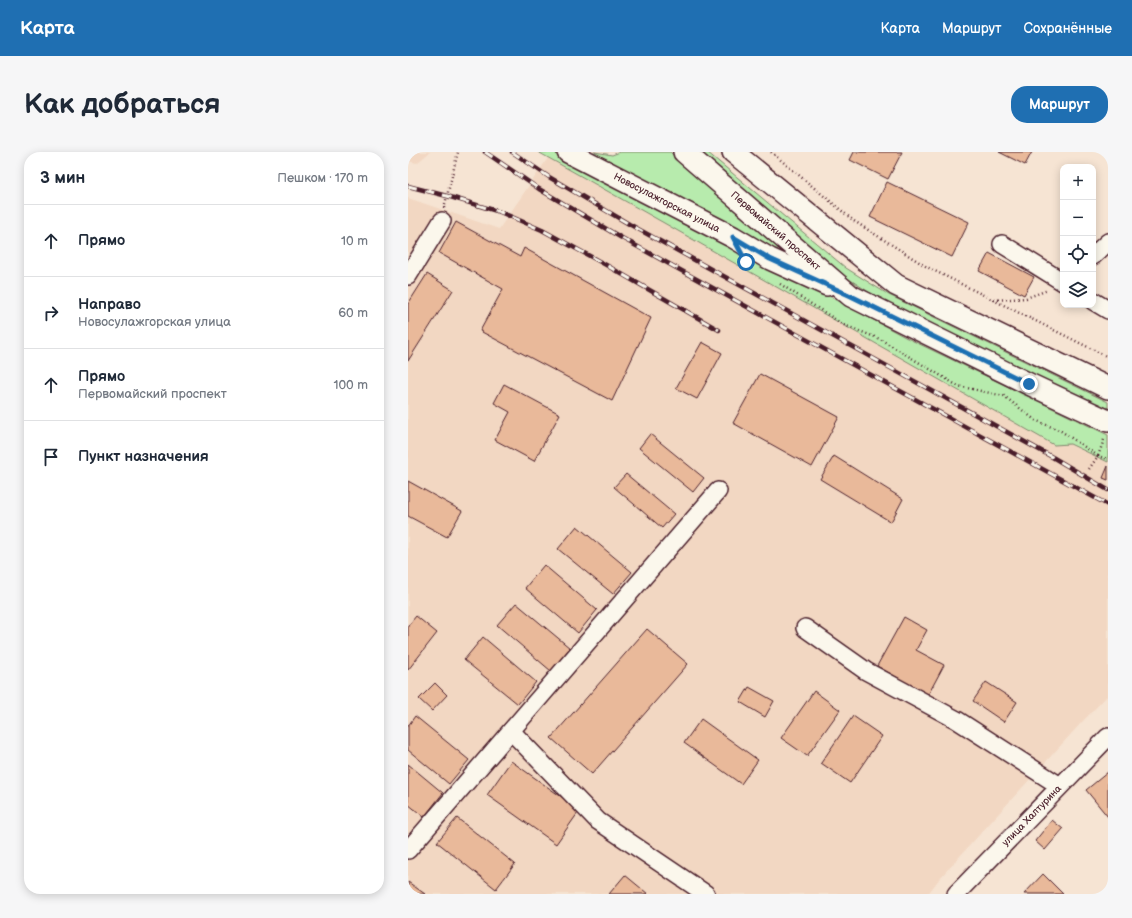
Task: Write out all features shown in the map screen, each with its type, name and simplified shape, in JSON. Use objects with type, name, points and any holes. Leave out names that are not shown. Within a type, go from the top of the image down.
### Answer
[{"type":"main road","name":"Новосулажгорская улица","points":[[568,152],[733,237],[770,259],[851,296]]},
{"type":"main road","name":"Первомайский проспект","points":[[684,152],[851,296],[1029,384],[1107,428]]},
{"type":"main road","points":[[733,152],[896,285],[1108,388]]},
{"type":"street","points":[[408,276],[442,221]]},
{"type":"street","points":[[1096,253],[1108,242]]},
{"type":"street","points":[[1002,244],[1056,286]]},
{"type":"street","points":[[1096,303],[1108,310]]},
{"type":"street","points":[[408,850],[718,491]]},
{"type":"street","points":[[805,628],[866,671],[957,720],[1060,786]]},
{"type":"street","points":[[511,731],[598,821],[706,894]]},
{"type":"street","name":"улица Халтурина","points":[[956,894],[1108,737]]},
{"type":"path","points":[[442,221],[458,152]]},
{"type":"path","points":[[771,152],[854,221],[927,267],[1108,357]]},
{"type":"path","points":[[779,283],[844,325],[880,339],[958,386],[1004,396],[1035,420],[1060,431],[1098,456],[1108,459]]},
{"type":"path","points":[[994,300],[1026,298],[1056,286]]},
{"type":"path","points":[[1089,469],[1098,456],[1107,428]]},
{"type":"shaded area","points":[[408,152],[430,152],[417,163],[408,161]]},
{"type":"shaded area","points":[[548,158],[1054,445],[1070,444],[1108,462],[1108,695],[940,878],[928,894],[408,894],[408,198],[499,229]]},
{"type":"green space","points":[[538,152],[558,152],[905,337],[1108,435],[1108,462],[1070,444],[1054,445]]},
{"type":"green space","points":[[580,152],[595,152],[612,155],[620,152],[670,152],[779,248],[771,254]]},
{"type":"green space","points":[[695,152],[707,152],[846,268],[889,295],[1108,402],[1108,412],[884,302],[843,275]]},
{"type":"building","points":[[854,152],[902,152],[888,179],[850,160]]},
{"type":"building","points":[[999,152],[1032,152],[1025,165]]},
{"type":"building","points":[[887,182],[969,222],[952,257],[870,217]]},
{"type":"building","points":[[456,222],[520,257],[524,248],[651,318],[612,401],[480,331],[503,289],[439,253]]},
{"type":"building","points":[[989,253],[1034,277],[1024,295],[979,271]]},
{"type":"building","points":[[427,274],[453,290],[408,361],[408,304]]},
{"type":"building","points":[[702,342],[722,353],[697,399],[676,388]]},
{"type":"building","points":[[760,374],[839,417],[812,467],[733,423]]},
{"type":"building","points":[[504,384],[560,414],[534,461],[495,440],[510,412],[494,403]]},
{"type":"building","points":[[650,434],[704,478],[693,492],[639,448]]},
{"type":"building","points":[[834,456],[903,499],[891,522],[820,479]]},
{"type":"building","points":[[1108,466],[1108,480],[1103,478]]},
{"type":"building","points":[[626,474],[674,514],[662,528],[614,487]]},
{"type":"building","points":[[408,481],[462,511],[447,537],[408,516]]},
{"type":"building","points":[[577,526],[632,572],[613,594],[558,549]]},
{"type":"building","points":[[544,565],[597,610],[578,633],[525,588]]},
{"type":"building","points":[[516,603],[570,648],[551,671],[497,625]]},
{"type":"building","points":[[416,616],[437,633],[408,670],[408,626]]},
{"type":"building","points":[[904,617],[927,630],[916,650],[944,665],[928,695],[877,666]]},
{"type":"building","points":[[647,629],[688,664],[592,774],[551,738]]},
{"type":"building","points":[[483,637],[536,682],[518,704],[464,660]]},
{"type":"building","points":[[986,682],[1017,702],[1004,722],[973,701]]},
{"type":"building","points":[[435,683],[447,695],[432,711],[419,699]]},
{"type":"building","points":[[749,687],[774,701],[765,717],[740,702]]},
{"type":"building","points":[[814,691],[840,710],[807,756],[781,738]]},
{"type":"building","points":[[415,716],[469,760],[449,784],[408,750],[408,726]]},
{"type":"building","points":[[853,716],[882,736],[850,783],[821,763]]},
{"type":"building","points":[[701,719],[758,760],[741,784],[684,743]]},
{"type":"building","points":[[511,761],[580,810],[556,844],[487,795]]},
{"type":"building","points":[[408,764],[443,793],[424,817],[408,804]]},
{"type":"building","points":[[1108,772],[1108,817],[1086,790]]},
{"type":"building","points":[[457,818],[515,864],[496,889],[437,842]]},
{"type":"building","points":[[1052,820],[1063,829],[1045,850],[1035,841]]},
{"type":"building","points":[[1043,874],[1063,894],[1024,894]]},
{"type":"building","points":[[625,875],[648,894],[609,894]]},
{"type":"building","points":[[408,882],[425,894],[408,894]]},
{"type":"railway","points":[[485,152],[539,189],[620,237],[1108,505]]},
{"type":"railway","points":[[512,152],[549,177],[629,224],[1054,458],[1108,490]]},
{"type":"railway","points":[[408,186],[500,212],[542,230],[719,330]]},
{"type":"route","points":[[746,262],[733,237],[770,259],[851,296],[1029,384]]}]
